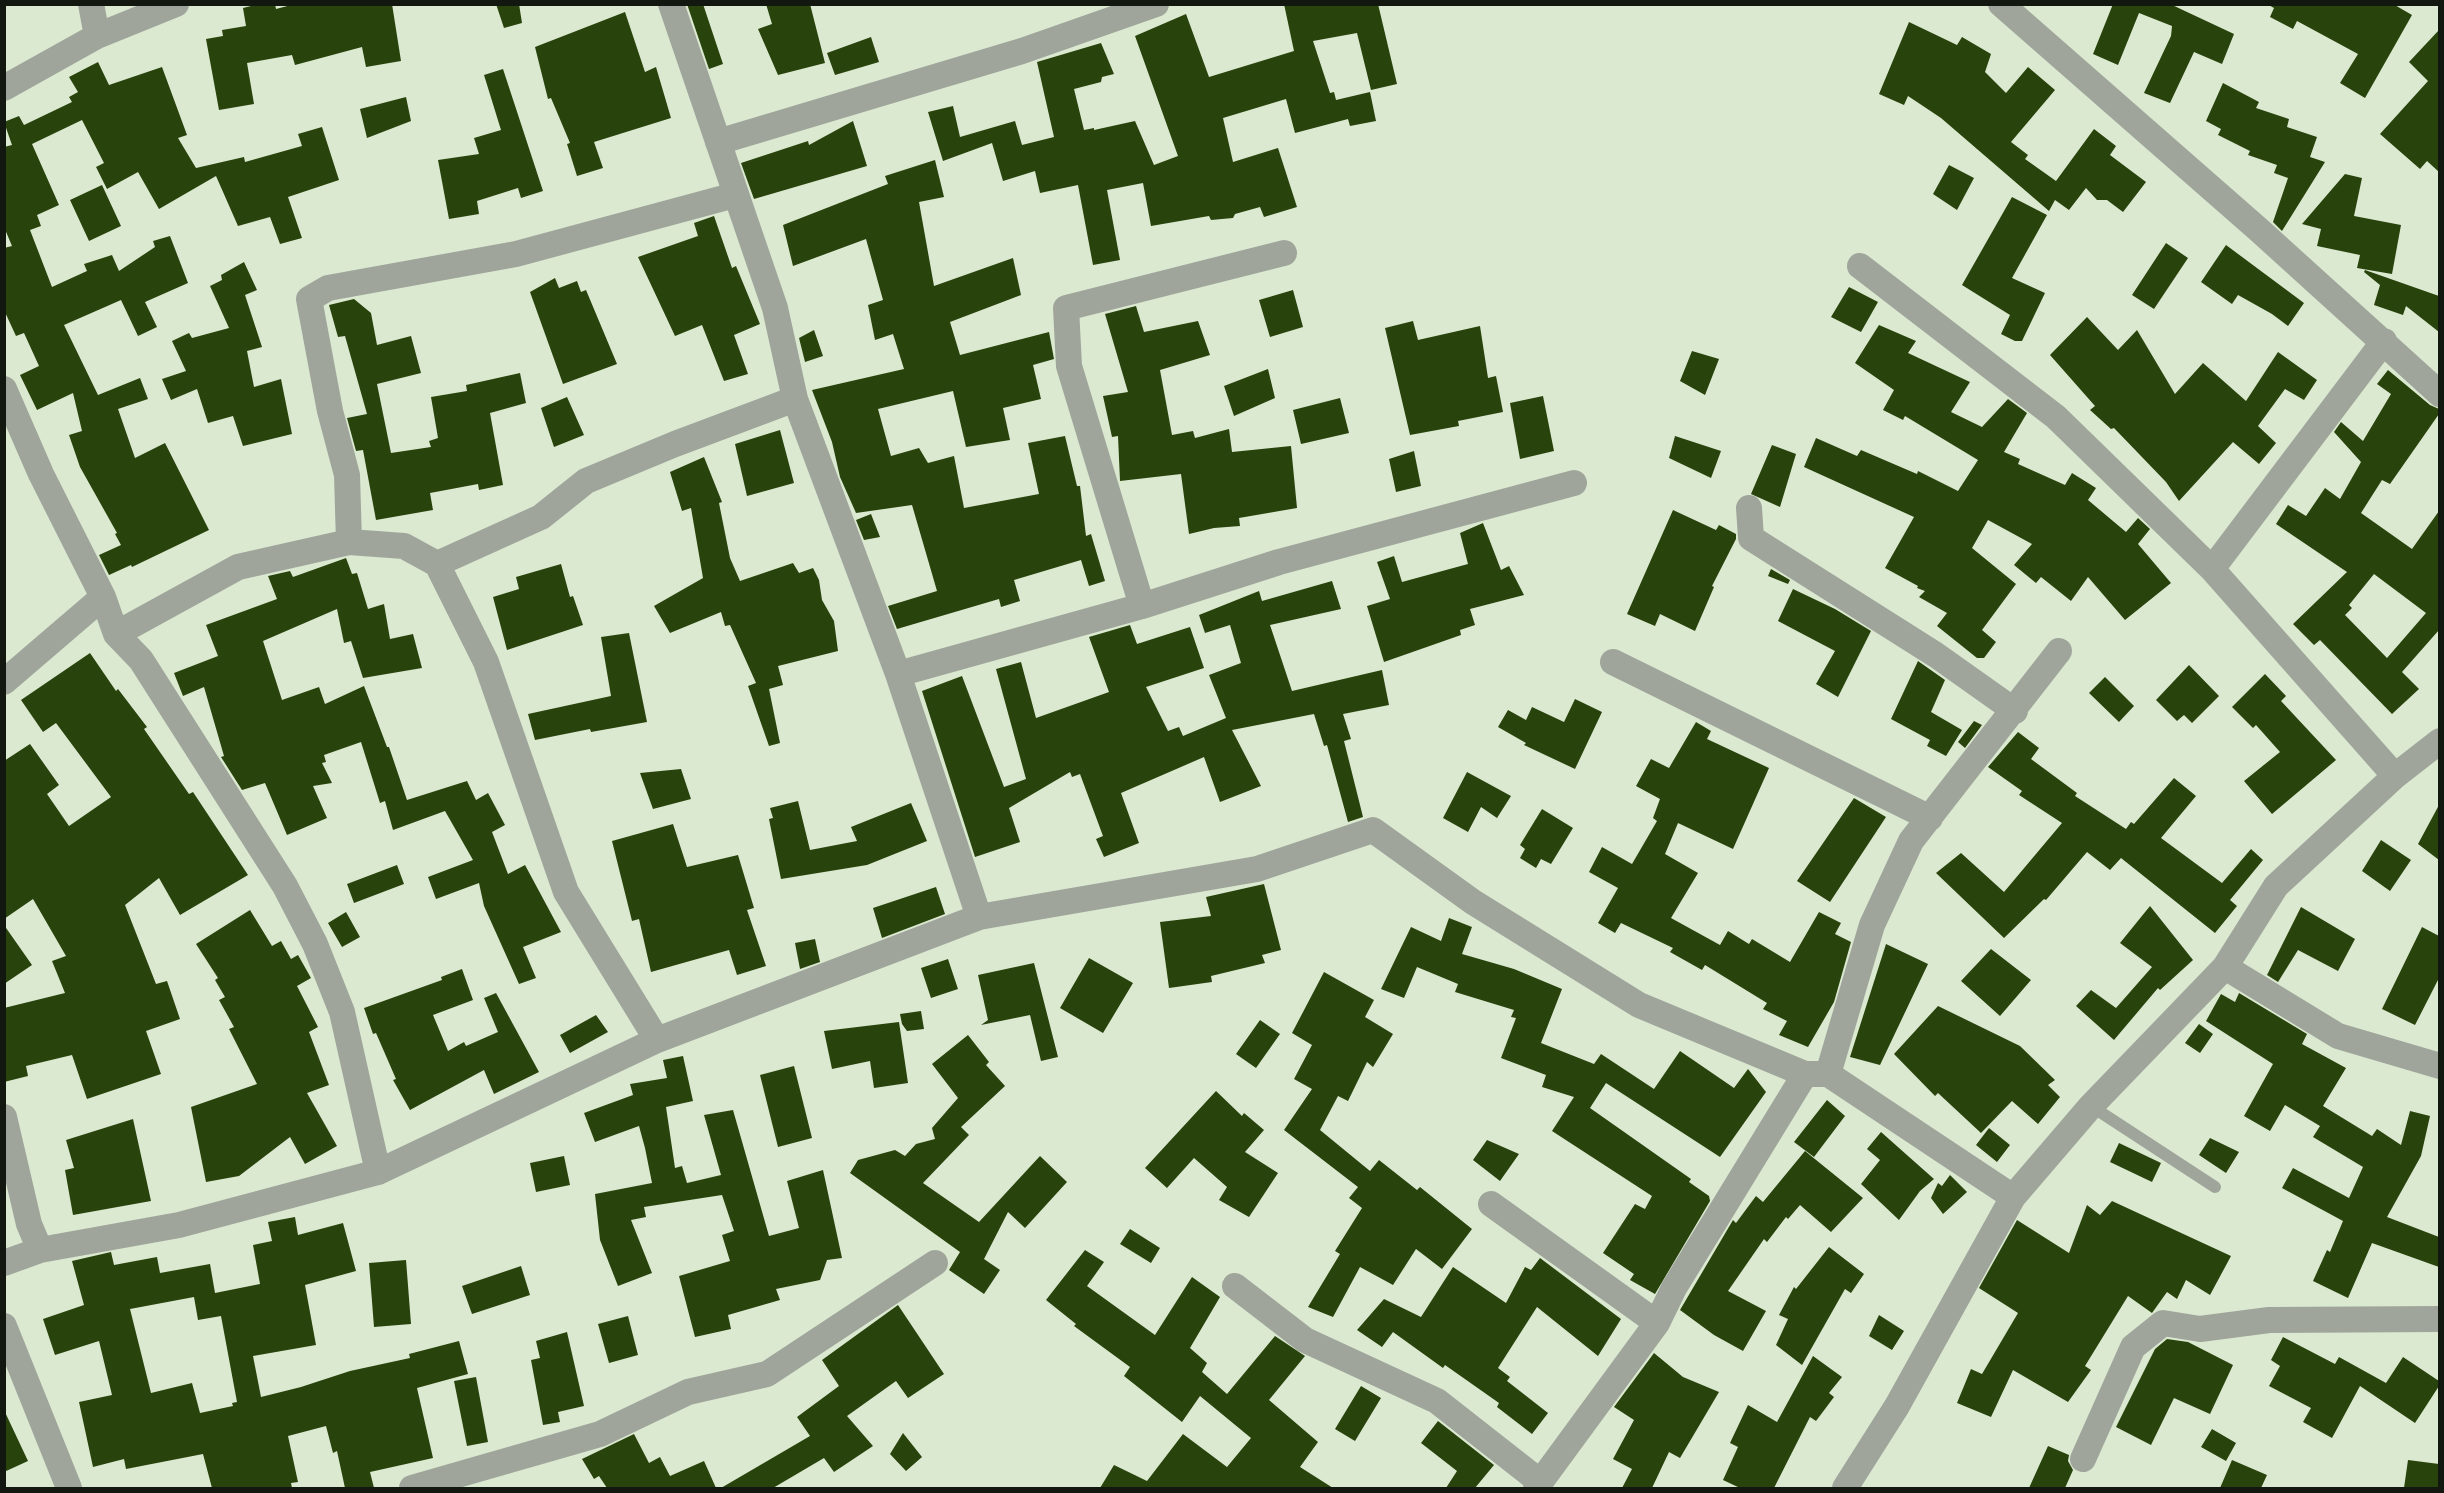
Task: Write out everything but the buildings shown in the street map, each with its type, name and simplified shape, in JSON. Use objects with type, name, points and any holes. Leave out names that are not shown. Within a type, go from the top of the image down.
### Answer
[{"type":"street","points":[[91,4],[97,36]]},
{"type":"street","points":[[4,88],[97,36],[176,4]]},
{"type":"street","points":[[671,4],[775,308],[795,399],[898,674],[979,917]]},
{"type":"street","points":[[718,142],[1022,51],[1156,4]]},
{"type":"street","points":[[2001,4],[2384,341],[2439,394]]},
{"type":"street","points":[[349,542],[347,475],[330,411],[309,299],[328,288],[516,254],[735,195]]},
{"type":"street","points":[[1142,606],[1069,366],[1066,308],[1284,253]]},
{"type":"street","points":[[1860,266],[2056,417],[2212,569],[2395,776]]},
{"type":"street","points":[[2212,569],[2384,341]]},
{"type":"street","points":[[4,389],[41,474],[103,597],[116,634],[141,660],[285,886],[315,944],[342,1012],[378,1172]]},
{"type":"street","points":[[437,564],[541,517],[586,481],[675,444],[795,399]]},
{"type":"street","points":[[898,674],[1142,606],[1278,562],[1574,483]]},
{"type":"street","points":[[1749,508],[1751,538],[1936,655],[2015,711]]},
{"type":"street","points":[[116,634],[238,567],[349,542],[404,546],[437,564],[486,662],[566,892],[657,1040]]},
{"type":"street","points":[[4,682],[103,597]]},
{"type":"street","points":[[1235,1286],[1305,1340],[1437,1401],[1537,1485],[1657,1323],[1674,1288],[1816,1074],[1872,925],[1911,841],[1942,799],[2015,711],[2059,651]]},
{"type":"street","points":[[1612,662],[1930,818]]},
{"type":"street","points":[[1845,1488],[1897,1406],[2013,1197],[2091,1106],[2225,967],[2276,886],[2395,776],[2439,741]]},
{"type":"street","points":[[4,1263],[40,1250],[179,1225],[378,1172],[657,1040],[979,917],[1257,869],[1373,830],[1473,902],[1639,1005],[1816,1074],[2013,1197]]},
{"type":"street","points":[[2225,967],[2337,1036],[2439,1066]]},
{"type":"street","points":[[4,1117],[29,1224],[40,1250]]},
{"type":"street","points":[[1491,1204],[1657,1323]]},
{"type":"street","points":[[412,1488],[600,1434],[688,1392],[767,1374],[935,1263]]},
{"type":"street","points":[[2083,1459],[2133,1347],[2163,1323],[2200,1329],[2270,1320],[2439,1319]]},
{"type":"street","points":[[4,1326],[69,1488]]},
{"type":"lane","points":[[2091,1106],[2215,1187]]}]
